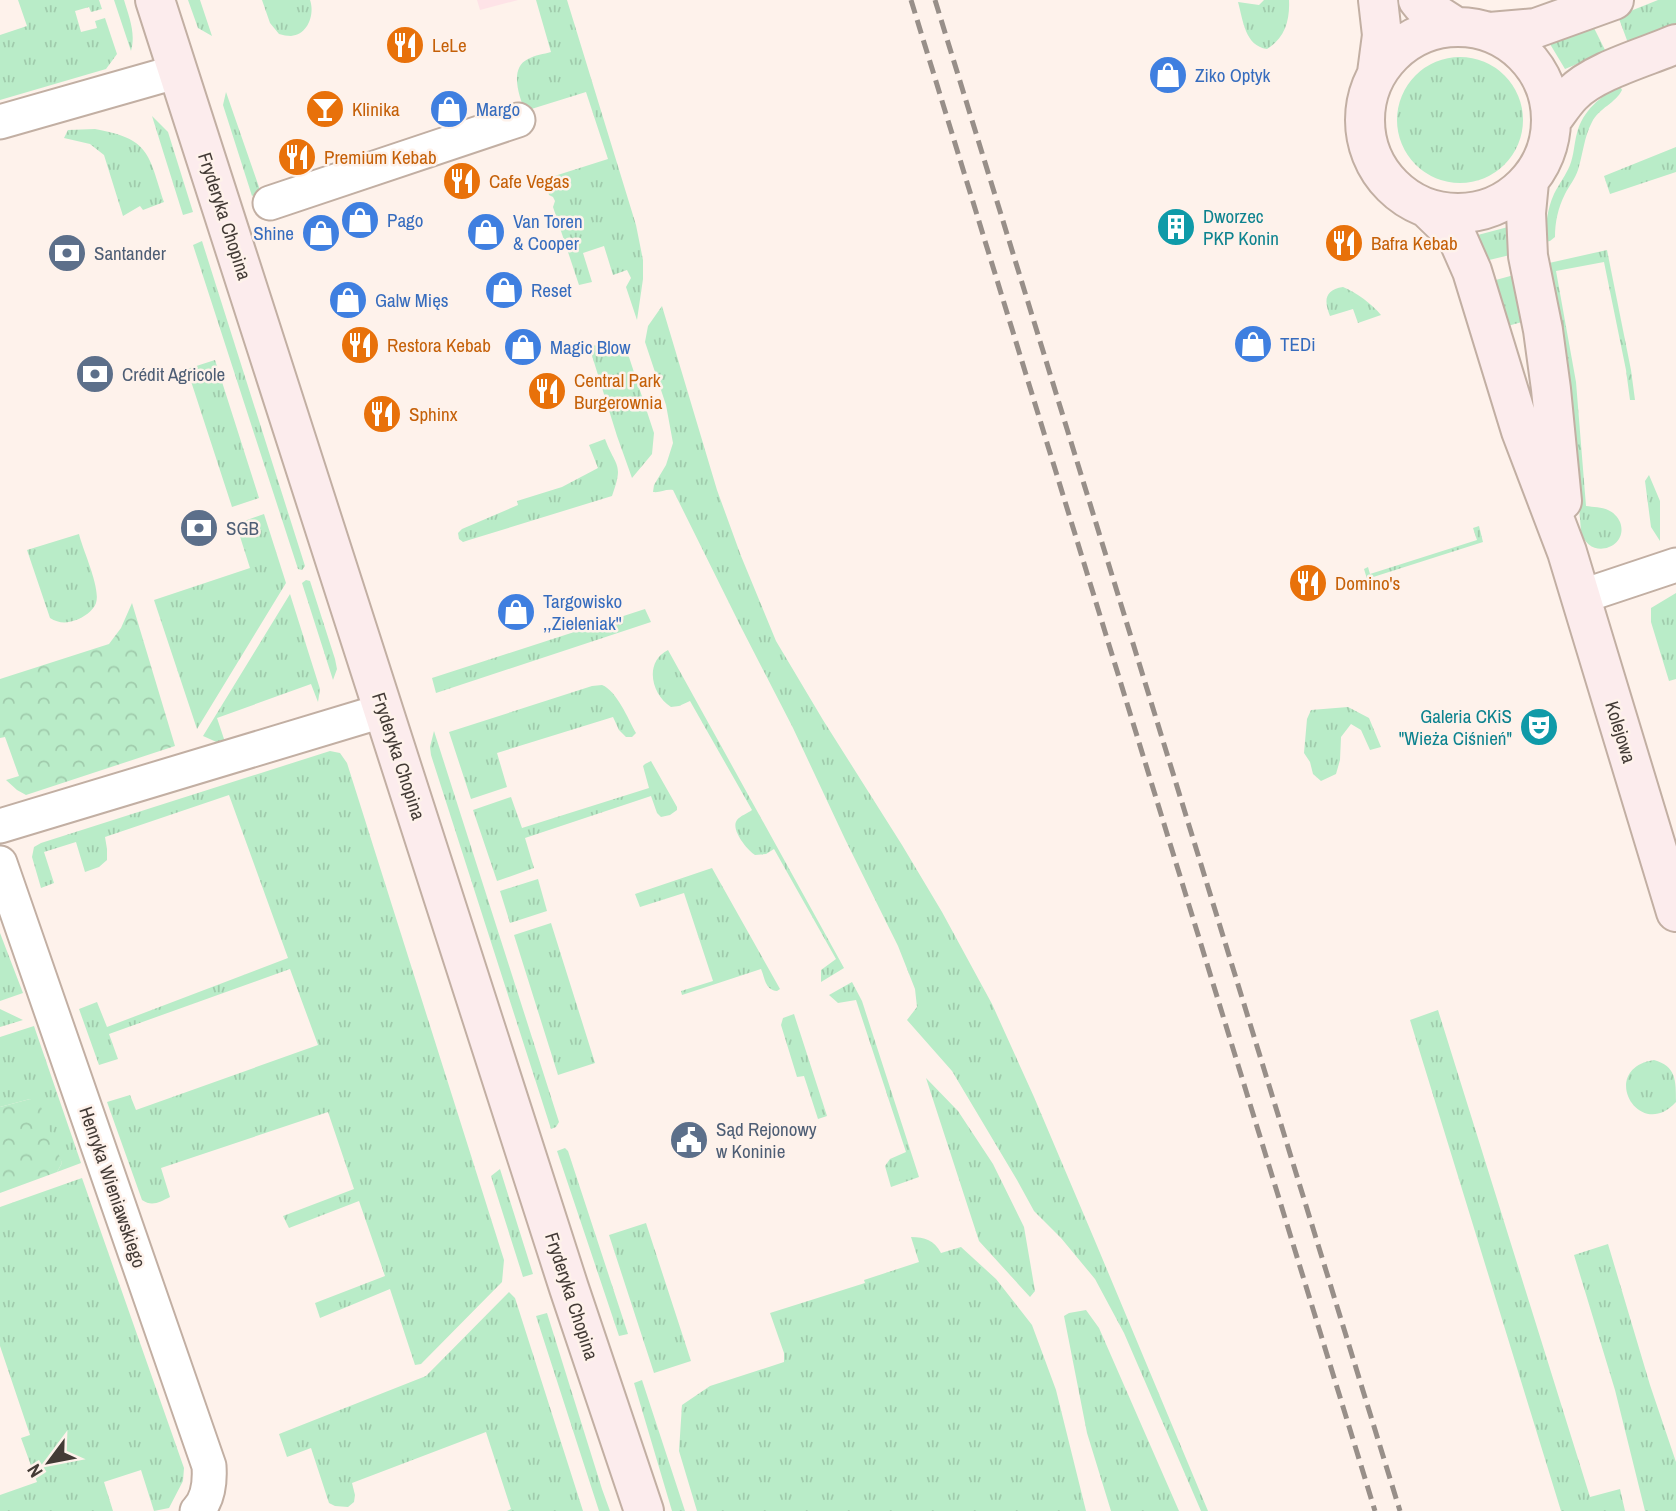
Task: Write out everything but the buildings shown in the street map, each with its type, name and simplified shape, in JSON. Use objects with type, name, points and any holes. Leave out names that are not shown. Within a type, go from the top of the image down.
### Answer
[{"type":"street","name":"Fryderyka Chopina","points":[[156,0],[553,1238],[644,1511]]},
{"type":"street","points":[[1377,73],[1382,36],[1378,0]]},
{"type":"street","points":[[1418,0],[1422,5],[1473,30],[1510,43],[1527,58],[1541,76],[1549,98],[1552,121],[1549,143],[1541,163],[1529,181],[1508,200],[1483,211],[1455,214],[1428,209],[1404,196],[1382,175],[1369,148],[1365,118],[1370,89],[1377,73],[1392,54],[1410,40],[1433,30],[1473,30],[1536,29],[1614,0]]},
{"type":"street","points":[[1552,121],[1573,93],[1590,80],[1676,44]]},
{"type":"street","points":[[0,122],[178,71]]},
{"type":"street","points":[[271,203],[519,120]]},
{"type":"street","name":"Kolejowa","points":[[1529,181],[1526,213],[1528,256],[1543,330],[1551,389],[1567,552]]},
{"type":"street","name":"Kolejowa","points":[[1428,209],[1457,237],[1472,271],[1521,431],[1567,552],[1676,912]]},
{"type":"street","points":[[1580,597],[1676,565]]},
{"type":"street","points":[[0,826],[385,710]]},
{"type":"street","name":"Henryka Wieniawskiego","points":[[0,863],[209,1466],[211,1481],[202,1507],[197,1511]]},
{"type":"shaded area","points":[[477,0],[518,0],[480,10]]},
{"type":"green space","points":[[18,0],[99,0],[102,9],[91,12],[89,7],[75,11],[81,32],[97,28],[95,21],[105,18],[117,54],[106,69],[0,100],[0,35],[27,26]]},
{"type":"green space","points":[[114,0],[124,0],[132,31],[131,51]]},
{"type":"green space","points":[[188,0],[200,0],[212,36],[198,28]]},
{"type":"green space","points":[[262,0],[310,0],[312,11],[309,23],[297,35],[279,34],[270,23]]},
{"type":"green space","points":[[536,0],[567,0],[636,225],[643,260],[637,320],[626,287],[631,278],[627,270],[613,275],[604,246],[583,253],[592,282],[579,285],[553,207],[555,201],[549,195],[545,179],[608,159],[586,92],[525,111],[517,83],[519,69],[528,59],[551,52]]},
{"type":"green space","points":[[1264,0],[1289,0],[1289,15],[1285,28],[1278,40],[1267,49],[1249,38],[1238,2],[1259,5]]},
{"type":"green space","points":[[1658,0],[1676,0],[1676,24],[1628,43],[1618,16]]},
{"type":"green space","points":[[1593,26],[1606,52],[1565,69],[1550,44]]},
{"type":"green space","points":[[1460,57],[1484,62],[1505,75],[1518,96],[1523,120],[1518,144],[1505,165],[1484,178],[1460,183],[1436,178],[1415,165],[1402,144],[1397,120],[1402,96],[1415,75],[1436,62]]},
{"type":"green space","points":[[1620,86],[1622,90],[1616,99],[1592,122],[1578,170],[1559,210],[1555,237],[1545,242],[1550,205],[1570,165],[1580,125],[1594,105]]},
{"type":"green space","points":[[226,92],[260,190],[252,196],[223,105]]},
{"type":"green space","points":[[152,116],[168,132],[193,212],[183,215]]},
{"type":"green space","points":[[95,129],[127,138],[144,151],[150,160],[164,202],[143,210],[140,206],[123,216],[104,155],[90,144],[64,138],[68,130]]},
{"type":"green space","points":[[1676,147],[1676,172],[1610,194],[1604,176]]},
{"type":"green space","points":[[1508,227],[1510,255],[1485,261],[1474,236]]},
{"type":"green space","points":[[202,241],[305,566],[302,570],[298,569],[193,245]]},
{"type":"green space","points":[[1607,250],[1635,400],[1630,400],[1604,262],[1556,271],[1576,382],[1586,506],[1612,512],[1619,520],[1621,531],[1614,544],[1599,549],[1585,541],[1581,531],[1569,385],[1549,263]]},
{"type":"green space","points":[[1514,275],[1522,322],[1504,327],[1492,281]]},
{"type":"green space","points":[[1343,287],[1364,299],[1381,315],[1358,323],[1353,309],[1330,316],[1327,297],[1332,291]]},
{"type":"green space","points":[[662,306],[717,490],[776,641],[942,912],[992,1004],[1034,1097],[1208,1511],[1201,1511],[1124,1333],[1095,1279],[1034,1211],[952,1071],[907,1020],[917,1007],[915,989],[898,946],[793,728],[673,490],[653,492],[673,443],[666,405],[645,342],[648,326]]},
{"type":"green space","points":[[589,346],[619,348],[629,357],[654,433],[652,454],[632,478]]},
{"type":"green space","points":[[215,360],[259,498],[232,507],[187,369]]},
{"type":"green space","points":[[605,439],[618,471],[612,496],[463,542],[459,539],[458,533],[462,529],[518,505],[517,501],[562,487],[598,468],[589,445]]},
{"type":"green space","points":[[1649,475],[1660,501],[1660,541],[1651,527],[1645,481]]},
{"type":"green space","points":[[264,514],[286,583],[197,729],[154,600],[250,568],[236,524]]},
{"type":"green space","points":[[1479,526],[1483,542],[1367,579],[1364,569],[1368,567],[1370,574],[1477,540],[1473,528]]},
{"type":"green space","points":[[79,534],[94,579],[96,603],[91,611],[82,617],[69,622],[59,622],[50,618],[27,550]]},
{"type":"green space","points":[[310,581],[335,659],[337,669],[333,680],[302,583]]},
{"type":"green space","points":[[1676,593],[1676,679],[1669,681],[1651,622],[1651,608]]},
{"type":"green space","points":[[290,594],[320,689],[318,702],[311,684],[217,718],[225,742],[221,744],[203,736]]},
{"type":"green space","points":[[132,603],[175,746],[26,795],[17,790],[6,780],[19,776],[5,737],[0,738],[0,679],[109,644],[121,628]]},
{"type":"green space","points":[[645,609],[651,622],[436,693],[432,678]]},
{"type":"green space","points":[[668,650],[844,968],[821,982],[821,970],[836,959],[774,849],[766,854],[755,855],[740,839],[735,824],[752,810],[690,701],[671,707],[655,686],[653,670],[660,655]]},
{"type":"green space","points":[[602,685],[613,693],[622,706],[636,733],[632,737],[626,737],[619,730],[613,717],[497,753],[507,787],[471,799],[449,732]]},
{"type":"green space","points":[[1348,707],[1369,718],[1381,747],[1370,750],[1361,730],[1351,724],[1341,737],[1336,774],[1321,781],[1313,774],[1304,753],[1307,719],[1311,710]]},
{"type":"green space","points":[[434,731],[559,1122],[551,1129],[431,755]]},
{"type":"green space","points":[[330,751],[340,753],[347,763],[504,1260],[502,1282],[421,1364],[415,1365],[390,1289],[320,1318],[315,1303],[385,1276],[359,1201],[289,1228],[283,1216],[354,1189],[328,1112],[161,1168],[170,1197],[153,1203],[142,1200],[107,1102],[130,1095],[136,1110],[318,1045],[290,969],[109,1034],[118,1059],[99,1065],[79,1009],[97,1002],[107,1027],[288,958],[229,795],[105,837],[107,860],[99,867],[85,872],[76,842],[44,852],[54,883],[41,888],[32,857],[34,847],[41,843]]},
{"type":"green space","points":[[651,761],[677,810],[661,817],[651,796],[525,838],[534,868],[497,881],[473,810],[511,797],[522,828],[649,788],[643,766]]},
{"type":"green space","points":[[712,868],[780,989],[777,991],[768,986],[761,969],[682,995],[681,991],[713,981],[684,893],[640,907],[635,894]]},
{"type":"green space","points":[[538,879],[547,911],[510,923],[500,891]]},
{"type":"green space","points":[[551,923],[595,1063],[558,1075],[514,935]]},
{"type":"green space","points":[[0,933],[23,993],[0,1001]]},
{"type":"green space","points":[[852,982],[862,1001],[919,1177],[891,1187],[885,1166],[890,1159],[906,1152],[856,1000],[838,1003],[829,995]]},
{"type":"green space","points":[[0,1009],[23,1020],[0,1027]]},
{"type":"green space","points":[[1438,1010],[1590,1497],[1620,1489],[1625,1511],[1561,1511],[1410,1020]]},
{"type":"green space","points":[[794,1014],[827,1116],[818,1119],[804,1076],[797,1077],[781,1025],[783,1018]]},
{"type":"green space","points":[[34,1026],[81,1163],[57,1172],[62,1163],[30,1099],[0,1107],[0,1037]]},
{"type":"green space","points":[[1654,1060],[1671,1070],[1676,1087],[1676,1102],[1662,1112],[1649,1114],[1638,1109],[1630,1100],[1626,1088],[1628,1076],[1637,1066]]},
{"type":"green space","points":[[926,1078],[958,1111],[993,1164],[1024,1227],[1035,1291],[1030,1297],[979,1241]]},
{"type":"green space","points":[[30,1099],[41,1107],[62,1163],[57,1172],[0,1193],[0,1107]]},
{"type":"green space","points":[[565,1148],[628,1334],[619,1336],[557,1151]]},
{"type":"green space","points":[[500,1169],[533,1274],[523,1277],[491,1176]]},
{"type":"green space","points":[[82,1178],[184,1468],[183,1481],[169,1508],[154,1511],[141,1470],[104,1482],[113,1511],[0,1511],[0,1495],[37,1482],[21,1438],[30,1435],[0,1346],[0,1207]]},
{"type":"green space","points":[[646,1223],[691,1361],[654,1373],[609,1235]]},
{"type":"green space","points":[[911,1237],[929,1240],[941,1253],[961,1247],[996,1279],[1032,1325],[1056,1390],[1086,1511],[697,1511],[679,1451],[682,1405],[710,1386],[784,1362],[784,1353],[770,1313],[865,1283],[864,1280],[919,1262]]},
{"type":"green space","points":[[1608,1244],[1676,1462],[1676,1511],[1645,1511],[1615,1390],[1574,1255]]},
{"type":"green space","points":[[509,1292],[515,1298],[583,1511],[507,1511],[511,1509],[486,1432],[352,1483],[354,1502],[348,1507],[329,1503],[311,1448],[287,1457],[279,1434],[426,1376]]},
{"type":"green space","points":[[1086,1310],[1099,1328],[1179,1511],[1111,1511],[1087,1433],[1064,1316]]},
{"type":"green space","points":[[547,1313],[610,1511],[599,1511],[536,1316]]},
{"type":"green space","points":[[642,1380],[685,1511],[672,1511],[634,1383]]},
{"type":"railway","points":[[911,0],[1375,1511]]},
{"type":"railway","points":[[935,0],[1400,1511]]},
{"type":"place","name":"LeLe","points":[[405,45]]},
{"type":"place","name":"Ziko Optyk","points":[[1168,75]]},
{"type":"place","name":"Klinika","points":[[325,109]]},
{"type":"place","name":"Margo","points":[[449,109]]},
{"type":"place","name":"Premium Kebab","points":[[297,157]]},
{"type":"place","name":"Cafe Vegas","points":[[462,181]]},
{"type":"place","name":"Pago","points":[[360,220]]},
{"type":"place","name":"Dworzec PKP Konin","points":[[1176,227]]},
{"type":"place","name":"Van Toren & Cooper","points":[[486,232]]},
{"type":"place","name":"Shine","points":[[321,233]]},
{"type":"place","name":"Bafra Kebab","points":[[1344,243]]},
{"type":"place","name":"Santander","points":[[67,253]]},
{"type":"place","name":"Reset","points":[[504,290]]},
{"type":"place","name":"Galw Mięs","points":[[348,300]]},
{"type":"place","name":"TEDi","points":[[1253,344]]},
{"type":"place","name":"Restora Kebab","points":[[360,345]]},
{"type":"place","name":"Magic Blow","points":[[523,347]]},
{"type":"place","name":"Crédit Agricole","points":[[95,374]]},
{"type":"place","name":"Central Park Burgerownia","points":[[547,391]]},
{"type":"place","name":"Sphinx","points":[[382,414]]},
{"type":"place","name":"SGB","points":[[199,528]]},
{"type":"place","name":"Domino's","points":[[1308,583]]},
{"type":"place","name":"Targowisko ,,Zieleniak''","points":[[516,612]]},
{"type":"place","name":"Galeria CKiS \"Wieża Ciśnień\"","points":[[1539,727]]},
{"type":"place","name":"Sąd Rejonowy w Koninie","points":[[689,1140]]}]
